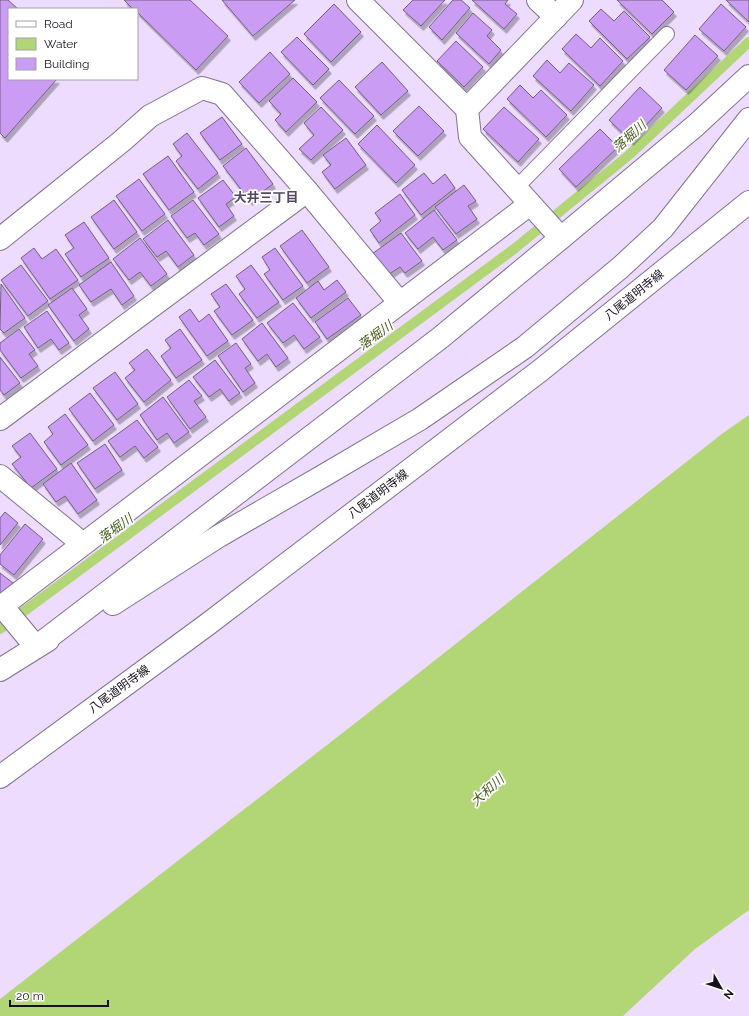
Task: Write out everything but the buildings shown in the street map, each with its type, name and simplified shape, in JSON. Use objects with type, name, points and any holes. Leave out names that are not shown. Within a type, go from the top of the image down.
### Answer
[{"type":"street","points":[[358,0],[467,109],[470,137],[558,234]]},
{"type":"street","points":[[538,0],[556,17]]},
{"type":"street","points":[[467,109],[572,0]]},
{"type":"street","points":[[0,670],[31,641],[440,338],[558,234],[695,126],[749,76]]},
{"type":"street","points":[[0,239],[122,141],[150,116],[202,88],[222,94],[307,191],[400,303]]},
{"type":"street","points":[[31,641],[125,596],[219,536],[420,418],[525,347],[621,267],[663,228],[749,119]]},
{"type":"street","points":[[0,419],[307,191]]},
{"type":"street","points":[[31,641],[3,609],[83,544],[400,303],[527,201]]},
{"type":"street","name":"八尾道明寺線","points":[[0,778],[214,619],[541,370],[749,202]]},
{"type":"street","points":[[525,347],[541,370]]},
{"type":"street","points":[[0,476],[83,544]]},
{"type":"lane","points":[[527,201],[667,34]]},
{"type":"water","name":"大和川","points":[[749,415],[749,910],[695,949],[623,1016],[0,1016],[0,999],[363,717],[723,433]]},
{"type":"waterway","name":"落堀川","points":[[0,629],[514,249],[629,155],[749,42]]},
{"type":"district","name":"大井三丁目","points":[[266,197]]}]
